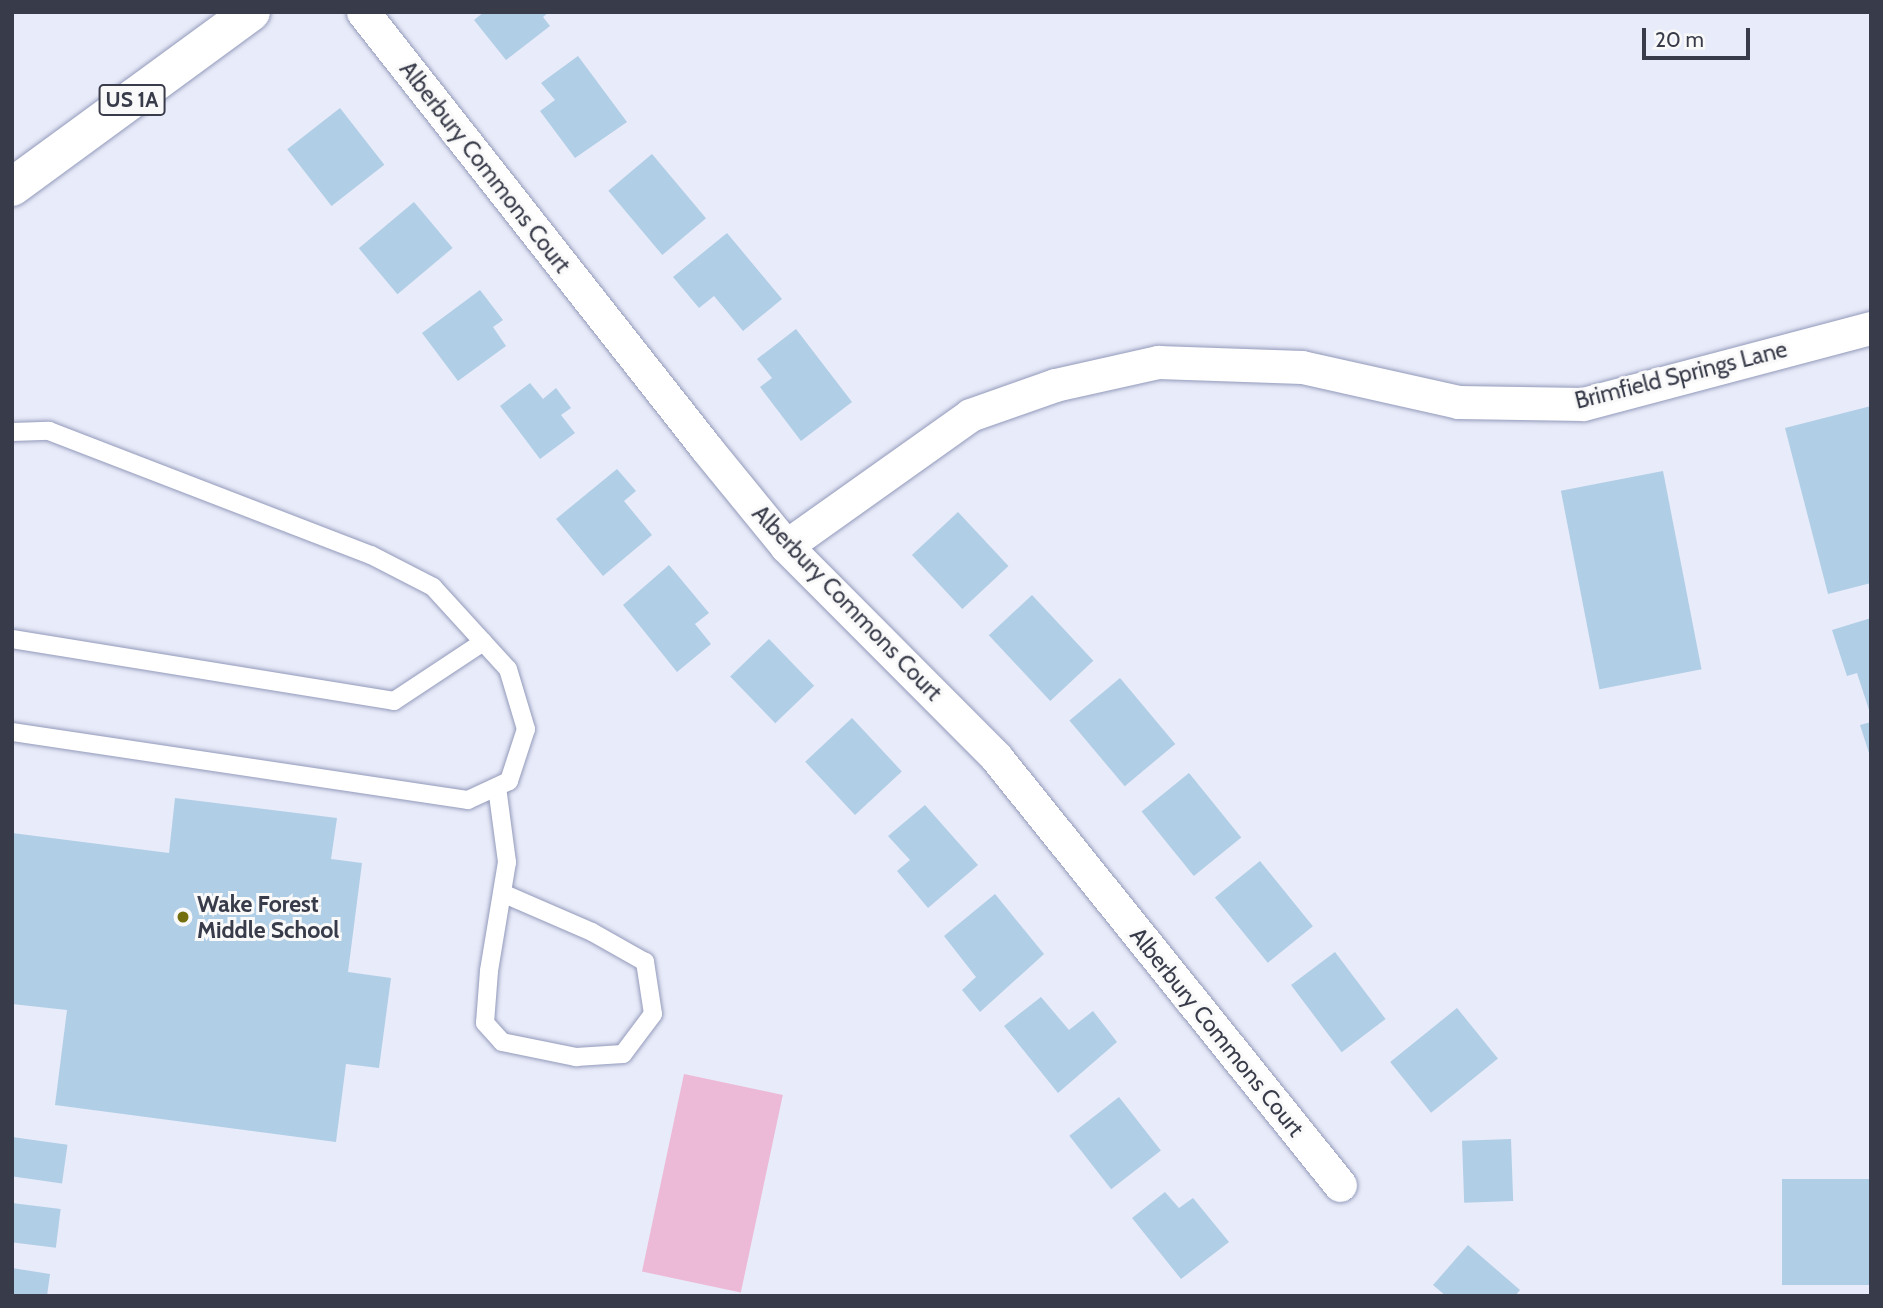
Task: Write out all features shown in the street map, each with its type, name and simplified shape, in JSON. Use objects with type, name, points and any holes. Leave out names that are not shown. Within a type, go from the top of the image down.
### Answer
[{"type":"main road","name":"US 1A","points":[[12,187],[251,12]]},
{"type":"street","name":"Alberbury Commons Court","points":[[363,12],[706,449],[786,545],[996,757],[1340,1185]]},
{"type":"street","name":"Brimfield Springs Lane","points":[[786,545],[970,415],[1055,385],[1158,362],[1302,367],[1458,402],[1583,404],[1871,328]]},
{"type":"lane","points":[[12,432],[49,431],[371,555],[433,587],[508,669],[526,729],[509,781],[468,800],[12,732]]},
{"type":"lane","points":[[12,639],[394,701],[483,642]]},
{"type":"lane","points":[[497,786],[508,862],[502,893],[489,971],[485,1023],[502,1042],[576,1057],[623,1054],[653,1014],[645,962],[592,932],[502,893]]},
{"type":"shaded area","points":[[684,1074],[783,1095],[741,1293],[642,1272]]},
{"type":"building","points":[[484,12],[549,12],[543,17],[550,26],[506,60],[474,20]]},
{"type":"building","points":[[578,56],[627,122],[575,158],[540,111],[555,100],[541,83]]},
{"type":"building","points":[[340,108],[384,165],[332,206],[287,149]]},
{"type":"building","points":[[652,154],[706,218],[662,255],[608,191]]},
{"type":"building","points":[[414,202],[453,248],[397,294],[359,248]]},
{"type":"building","points":[[727,233],[782,299],[743,331],[714,296],[699,308],[673,277]]},
{"type":"building","points":[[480,290],[503,320],[493,327],[506,346],[458,381],[422,333]]},
{"type":"building","points":[[796,329],[852,402],[801,441],[760,387],[772,378],[757,359]]},
{"type":"building","points":[[530,383],[543,399],[556,388],[571,408],[561,415],[575,433],[540,459],[500,406]]},
{"type":"building","points":[[1871,406],[1871,583],[1828,594],[1785,428]]},
{"type":"building","points":[[617,469],[636,491],[624,501],[652,535],[603,576],[556,519]]},
{"type":"building","points":[[1663,471],[1702,669],[1599,689],[1561,491]]},
{"type":"building","points":[[958,512],[1008,566],[962,609],[912,555]]},
{"type":"building","points":[[669,565],[709,613],[695,624],[711,644],[677,672],[623,605]]},
{"type":"building","points":[[1032,595],[1093,661],[1050,701],[989,635]]},
{"type":"building","points":[[1871,618],[1870,713],[1857,673],[1847,676],[1832,630]]},
{"type":"building","points":[[769,639],[814,686],[775,723],[730,677]]},
{"type":"building","points":[[1120,678],[1175,744],[1125,786],[1069,720]]},
{"type":"building","points":[[852,718],[902,771],[855,815],[805,762]]},
{"type":"building","points":[[1871,722],[1871,756],[1870,756],[1860,725]]},
{"type":"building","points":[[1189,773],[1241,838],[1194,876],[1142,811]]},
{"type":"building","name":"Wake Forest Middle School","points":[[175,798],[337,818],[331,859],[362,863],[348,972],[391,978],[379,1068],[346,1064],[336,1142],[55,1105],[67,1010],[12,1004],[12,833],[169,853]]},
{"type":"building","points":[[925,805],[978,865],[928,908],[897,871],[910,860],[888,836]]},
{"type":"building","points":[[1260,861],[1313,926],[1268,963],[1215,898]]},
{"type":"building","points":[[995,894],[1044,954],[980,1012],[962,990],[976,977],[944,936]]},
{"type":"building","points":[[1335,952],[1386,1019],[1342,1052],[1291,985]]},
{"type":"building","points":[[1041,997],[1069,1030],[1093,1011],[1117,1042],[1058,1093],[1004,1026]]},
{"type":"building","points":[[1457,1008],[1498,1059],[1431,1113],[1390,1062]]},
{"type":"building","points":[[1119,1097],[1161,1151],[1111,1189],[1069,1136]]},
{"type":"building","points":[[12,1137],[67,1145],[62,1183],[12,1176]]},
{"type":"building","points":[[1511,1139],[1513,1201],[1464,1203],[1462,1141]]},
{"type":"building","points":[[1782,1179],[1871,1179],[1871,1285],[1782,1285]]},
{"type":"building","points":[[1165,1192],[1179,1208],[1193,1198],[1229,1242],[1181,1279],[1132,1218]]},
{"type":"building","points":[[12,1203],[61,1209],[56,1248],[12,1242]]},
{"type":"building","points":[[1468,1245],[1520,1290],[1515,1296],[1446,1296],[1433,1285]]},
{"type":"building","points":[[12,1268],[50,1274],[47,1296],[12,1296]]},
{"type":"place","name":"Wake Forest Middle School","points":[[183,917]]}]
